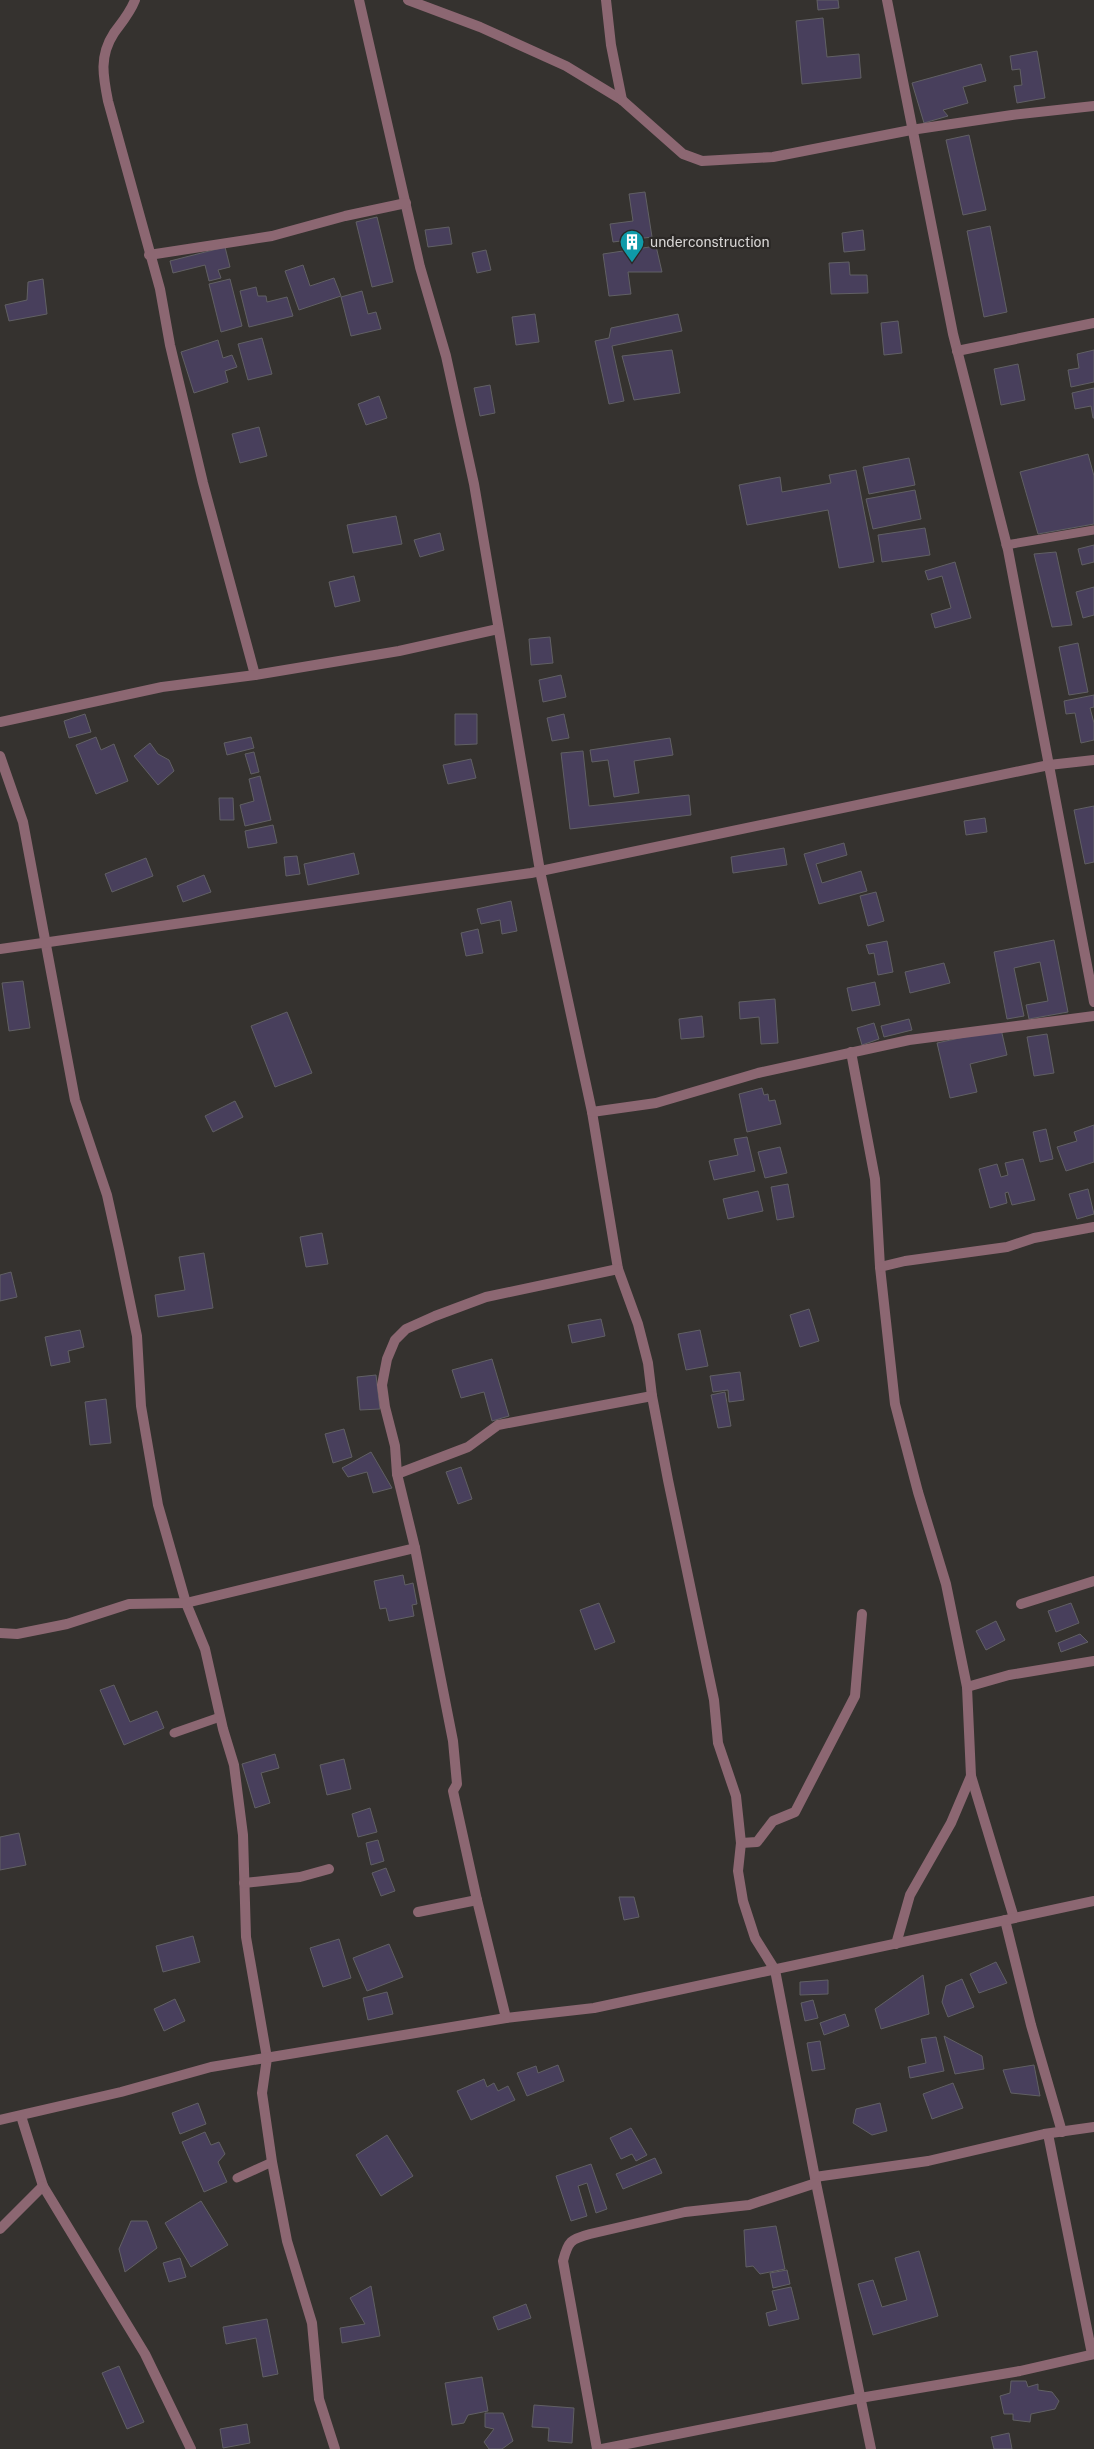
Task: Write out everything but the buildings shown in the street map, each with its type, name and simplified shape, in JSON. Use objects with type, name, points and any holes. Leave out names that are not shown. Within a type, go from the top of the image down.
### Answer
[{"type":"street","points":[[135,0],[129,14],[114,34],[104,53],[102,72],[164,307],[170,344],[203,484],[255,675]]},
{"type":"street","points":[[359,0],[420,267],[446,356],[474,484],[540,871],[592,1112],[618,1269],[646,1355],[652,1396],[714,1700],[718,1743],[736,1796],[741,1843],[738,1871],[743,1901],[755,1938],[775,1970],[815,2180],[871,2449]]},
{"type":"street","points":[[408,0],[480,27],[566,66],[622,100],[683,154],[702,161],[773,156],[911,130],[1012,114],[1094,106]]},
{"type":"street","points":[[606,0],[611,45],[622,100]]},
{"type":"street","points":[[887,0],[911,130],[957,351],[1006,545],[1094,1002]]},
{"type":"street","points":[[149,255],[272,236],[345,216],[406,203]]},
{"type":"street","points":[[957,351],[1094,323]]},
{"type":"street","points":[[0,722],[162,686],[255,675],[399,651],[498,629]]},
{"type":"street","points":[[0,756],[23,822],[75,1100],[107,1195],[119,1249],[137,1336],[141,1406],[158,1505],[186,1603],[205,1649],[220,1717],[234,1765],[243,1835],[246,1937],[267,2058],[262,2093],[272,2162],[287,2241],[312,2323],[320,2399],[335,2449]]},
{"type":"street","points":[[0,949],[46,940],[540,871],[1049,765],[1094,760]]},
{"type":"street","points":[[592,1112],[656,1103],[758,1073],[909,1040],[1094,1016]]},
{"type":"street","points":[[851,1052],[875,1179],[880,1267],[895,1404],[915,1483],[946,1584],[967,1686],[971,1776],[1009,1919],[1031,2025],[1062,2132]]},
{"type":"street","points":[[880,1267],[904,1260],[1007,1247],[1034,1238],[1094,1227]]},
{"type":"street","points":[[506,2018],[453,1791],[457,1784],[453,1741],[415,1548],[397,1474],[395,1446],[382,1385],[387,1359],[394,1340],[406,1329],[486,1296],[618,1269]]},
{"type":"street","points":[[397,1474],[468,1447],[498,1426],[652,1396]]},
{"type":"street","points":[[0,1634],[17,1634],[67,1624],[129,1604],[186,1603],[415,1548]]},
{"type":"street","points":[[1022,1604],[1094,1581]]},
{"type":"street","points":[[741,1843],[757,1842],[773,1821],[795,1812],[855,1696],[862,1614]]},
{"type":"street","points":[[967,1686],[1009,1675],[1094,1661]]},
{"type":"street","points":[[896,1944],[910,1895],[952,1823],[971,1776]]},
{"type":"street","points":[[244,1883],[300,1878],[329,1869]]},
{"type":"street","points":[[418,1912],[477,1900]]},
{"type":"street","points":[[0,2120],[211,2067],[506,2018],[594,2008],[1094,1901]]},
{"type":"street","points":[[21,2116],[42,2186],[145,2354],[191,2449]]},
{"type":"street","points":[[597,2449],[563,2261],[567,2245],[576,2238],[684,2212],[750,2205],[815,2180],[928,2161],[1048,2134],[1094,2127]]},
{"type":"street","points":[[602,2449],[860,2398],[1020,2371],[1093,2354],[1048,2134]]},
{"type":"street","points":[[0,2228],[42,2186]]},
{"type":"lane","points":[[1006,545],[1094,530]]},
{"type":"lane","points":[[174,1733],[220,1717]]},
{"type":"lane","points":[[236,2178],[272,2162]]},
{"type":"place","name":"underconstruction","points":[[632,263]]}]
